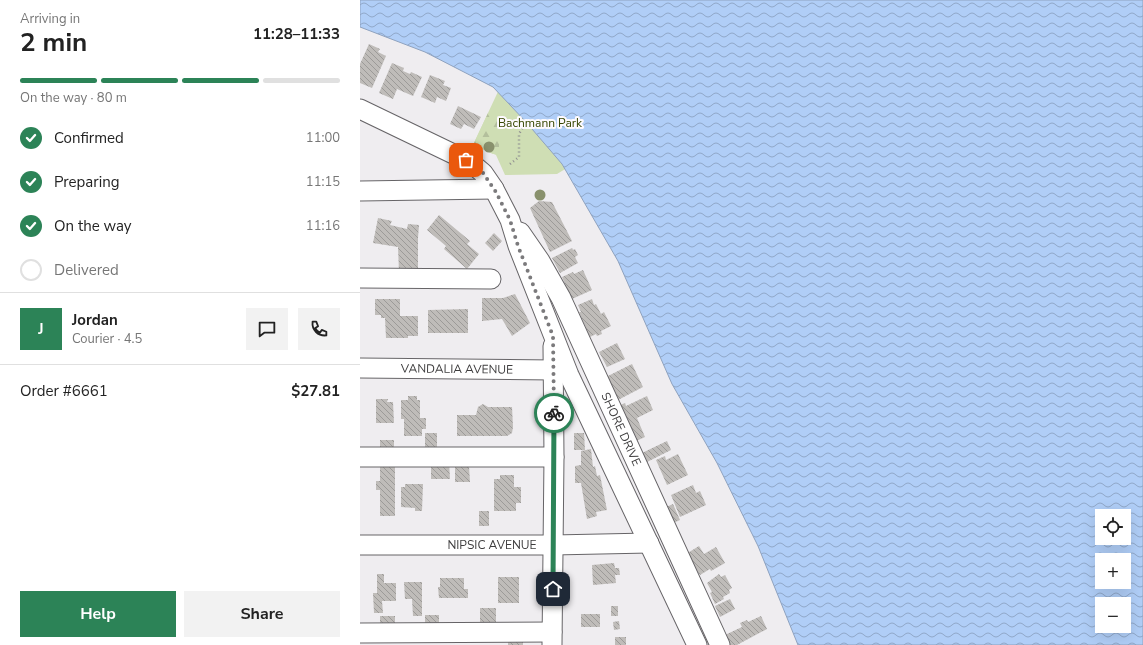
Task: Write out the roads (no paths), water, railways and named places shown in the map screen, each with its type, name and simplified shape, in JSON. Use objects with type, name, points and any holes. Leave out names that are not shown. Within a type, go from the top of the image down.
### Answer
[{"type":"street","name":"SHORE DRIVE","points":[[360,109],[470,162],[483,173],[494,189],[510,220],[518,246],[569,375],[697,645]]},
{"type":"street","points":[[360,191],[494,189]]},
{"type":"street","name":"SHORE DRIVE","points":[[510,220],[540,260],[561,298],[720,645]]},
{"type":"street","points":[[360,278],[491,279]]},
{"type":"street","points":[[360,633],[552,639],[554,457],[553,336]]},
{"type":"street","name":"VANDALIA AVENUE","points":[[360,368],[554,370]]},
{"type":"street","points":[[360,457],[554,457]]},
{"type":"street","name":"NIPSIC AVENUE","points":[[360,545],[553,545],[649,543]]},
{"type":"water","points":[[360,0],[1143,0],[1143,645],[798,645],[758,546],[717,463],[672,384],[618,261],[562,164],[526,122],[493,87],[425,52],[360,27]]},
{"type":"park label","name":"Bachmann Park","points":[[540,123]]}]
